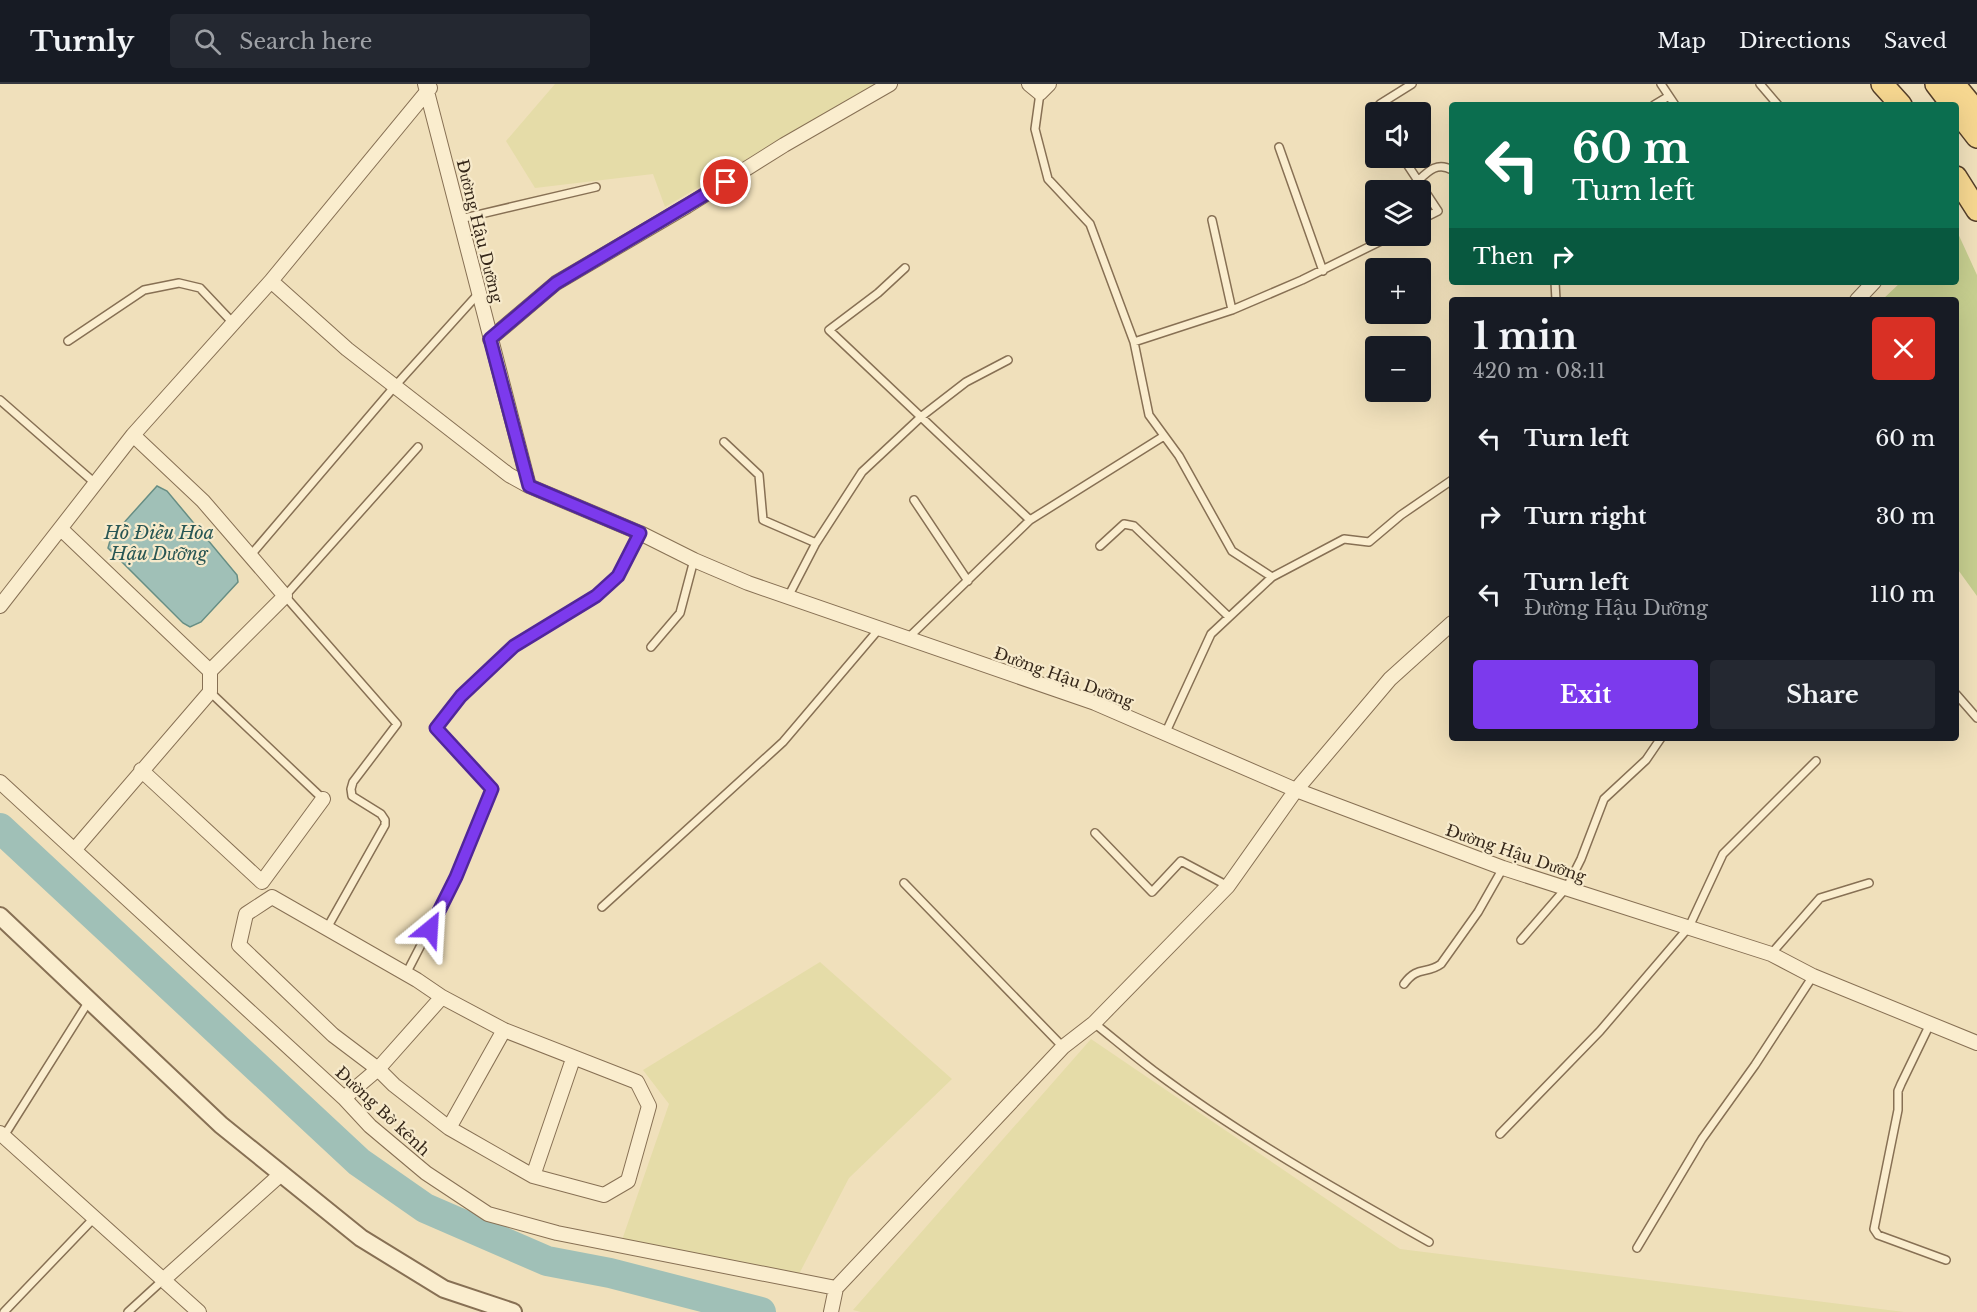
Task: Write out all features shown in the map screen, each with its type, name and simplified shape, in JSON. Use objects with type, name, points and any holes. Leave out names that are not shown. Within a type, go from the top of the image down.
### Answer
[{"type":"main road","points":[[1882,84],[1897,102]]},
{"type":"main road","points":[[1936,84],[1950,102]]},
{"type":"main road","points":[[1954,84],[1977,112]]},
{"type":"main road","points":[[1959,114],[1977,137]]},
{"type":"main road","points":[[1959,188],[1977,210]]},
{"type":"street","points":[[490,339],[556,283],[687,206],[784,145],[890,84]]},
{"type":"street","points":[[1029,84],[1045,88]]},
{"type":"street","points":[[0,606],[133,435],[271,281],[429,87]]},
{"type":"street","name":"Đường Hậu Dưỡng","points":[[429,87],[490,339],[529,486],[640,533],[694,560],[748,583],[1095,703],[1296,790],[1503,868],[1771,954],[1813,976],[1977,1043]]},
{"type":"street","points":[[271,281],[347,349],[509,476],[529,486]]},
{"type":"street","points":[[1860,297],[1871,285]]},
{"type":"street","points":[[75,849],[210,692],[210,671],[285,596],[203,501],[133,435]]},
{"type":"street","points":[[60,529],[210,671]]},
{"type":"street","points":[[831,1311],[836,1288],[1063,1047],[1094,1023],[1228,886],[1296,790],[1390,679],[1449,626]]},
{"type":"street","points":[[141,770],[262,882],[323,799]]},
{"type":"street","name":"Đường Bờ kênh","points":[[0,782],[344,1098],[370,1126],[426,1173],[488,1214],[557,1233],[836,1288]]},
{"type":"street","points":[[272,897],[327,928],[442,997],[504,1030],[573,1059],[637,1082],[649,1106],[628,1181],[604,1195],[533,1176],[449,1128],[333,1035],[239,945],[246,914],[272,897]]},
{"type":"street","points":[[0,916],[221,1125],[280,1175],[361,1238],[444,1289],[503,1310]]},
{"type":"street","points":[[344,1098],[378,1069],[442,997]]},
{"type":"street","points":[[449,1128],[504,1030]]},
{"type":"street","points":[[533,1176],[573,1059]]},
{"type":"street","points":[[2,1134],[199,1312]]},
{"type":"street","points":[[163,1280],[280,1175]]},
{"type":"lane","points":[[1383,102],[1412,84]]},
{"type":"lane","points":[[1661,84],[1673,102]]},
{"type":"lane","points":[[1760,84],[1775,102]]},
{"type":"lane","points":[[1045,88],[1035,129],[1048,179],[1090,224],[1134,342],[1149,415],[1179,456],[1232,551],[1272,577]]},
{"type":"lane","points":[[1659,102],[1669,96]]},
{"type":"lane","points":[[1279,147],[1323,271]]},
{"type":"lane","points":[[1410,168],[1419,180],[1434,167],[1443,166],[1449,169]]},
{"type":"lane","points":[[460,219],[596,187]]},
{"type":"lane","points":[[1431,200],[1438,211],[1431,214]]},
{"type":"lane","points":[[1212,220],[1232,310]]},
{"type":"lane","points":[[1134,342],[1232,310],[1323,271],[1372,246]]},
{"type":"lane","points":[[905,268],[878,293],[829,330],[1030,520]]},
{"type":"lane","points":[[68,341],[144,290],[179,283],[200,288],[234,324]]},
{"type":"lane","points":[[250,556],[395,386],[479,293]]},
{"type":"lane","points":[[788,597],[816,543],[862,472],[922,416],[966,382],[1008,360]]},
{"type":"lane","points":[[0,400],[96,484]]},
{"type":"lane","points":[[907,639],[1030,520],[1164,436]]},
{"type":"lane","points":[[724,442],[759,475],[763,520],[816,543]]},
{"type":"lane","points":[[327,928],[385,825],[381,814],[352,796],[353,782],[397,724],[285,596],[418,447]]},
{"type":"lane","points":[[1165,734],[1211,634],[1272,577],[1344,539],[1369,542],[1401,515],[1449,482]]},
{"type":"lane","points":[[914,500],[968,581]]},
{"type":"lane","points":[[1100,546],[1124,524],[1134,526],[1229,617]]},
{"type":"lane","points":[[406,974],[456,877],[492,789],[436,728],[461,696],[514,646],[596,596],[618,576],[640,533]]},
{"type":"lane","points":[[651,646],[680,613],[694,560]]},
{"type":"lane","points":[[602,907],[783,742],[879,629]]},
{"type":"lane","points":[[210,692],[323,799]]},
{"type":"lane","points":[[1959,697],[1977,717]]},
{"type":"lane","points":[[1521,940],[1567,887],[1581,859],[1604,799],[1646,760],[1659,741]]},
{"type":"lane","points":[[1500,1134],[1600,1031],[1689,927],[1723,854],[1816,761]]},
{"type":"lane","points":[[1095,833],[1152,892],[1181,861],[1228,886]]},
{"type":"lane","points":[[1404,984],[1414,973],[1433,969],[1441,964],[1478,912],[1503,868]]},
{"type":"lane","points":[[904,883],[1063,1047]]},
{"type":"lane","points":[[1771,954],[1820,898],[1869,883]]},
{"type":"lane","points":[[1637,1248],[1702,1139],[1755,1065],[1813,976]]},
{"type":"lane","points":[[2,1134],[90,1001]]},
{"type":"lane","points":[[1094,1023],[1154,1071],[1215,1113],[1330,1186],[1429,1242]]},
{"type":"lane","points":[[1930,1024],[1898,1092],[1897,1118],[1874,1229],[1878,1235],[1946,1260]]},
{"type":"lane","points":[[4,1312],[94,1218]]},
{"type":"lane","points":[[128,1312],[163,1280]]},
{"type":"shaded area","points":[[555,84],[875,84],[665,207],[653,174],[535,188],[506,141]]},
{"type":"shaded area","points":[[820,962],[952,1079],[849,1178],[799,1274],[622,1240],[669,1104],[643,1070]]},
{"type":"shaded area","points":[[1091,1039],[1400,1249],[1904,1312],[861,1312],[853,1310]]},
{"type":"green space","points":[[1959,236],[1977,275],[1977,596],[1959,571],[1959,297],[1885,297],[1898,285],[1959,285]]},
{"type":"water","name":"Hồ Điều Hòa Hậu Dưỡng","points":[[157,486],[167,491],[237,575],[238,582],[201,622],[190,627],[183,623],[108,548],[111,537]]},
{"type":"waterway","points":[[0,828],[359,1162],[425,1208],[547,1261],[610,1273],[761,1312]]},
{"type":"route","points":[[430,929],[456,877],[492,789],[436,728],[461,696],[514,646],[596,596],[618,576],[640,533],[529,486],[490,339],[556,283],[726,182]]}]
